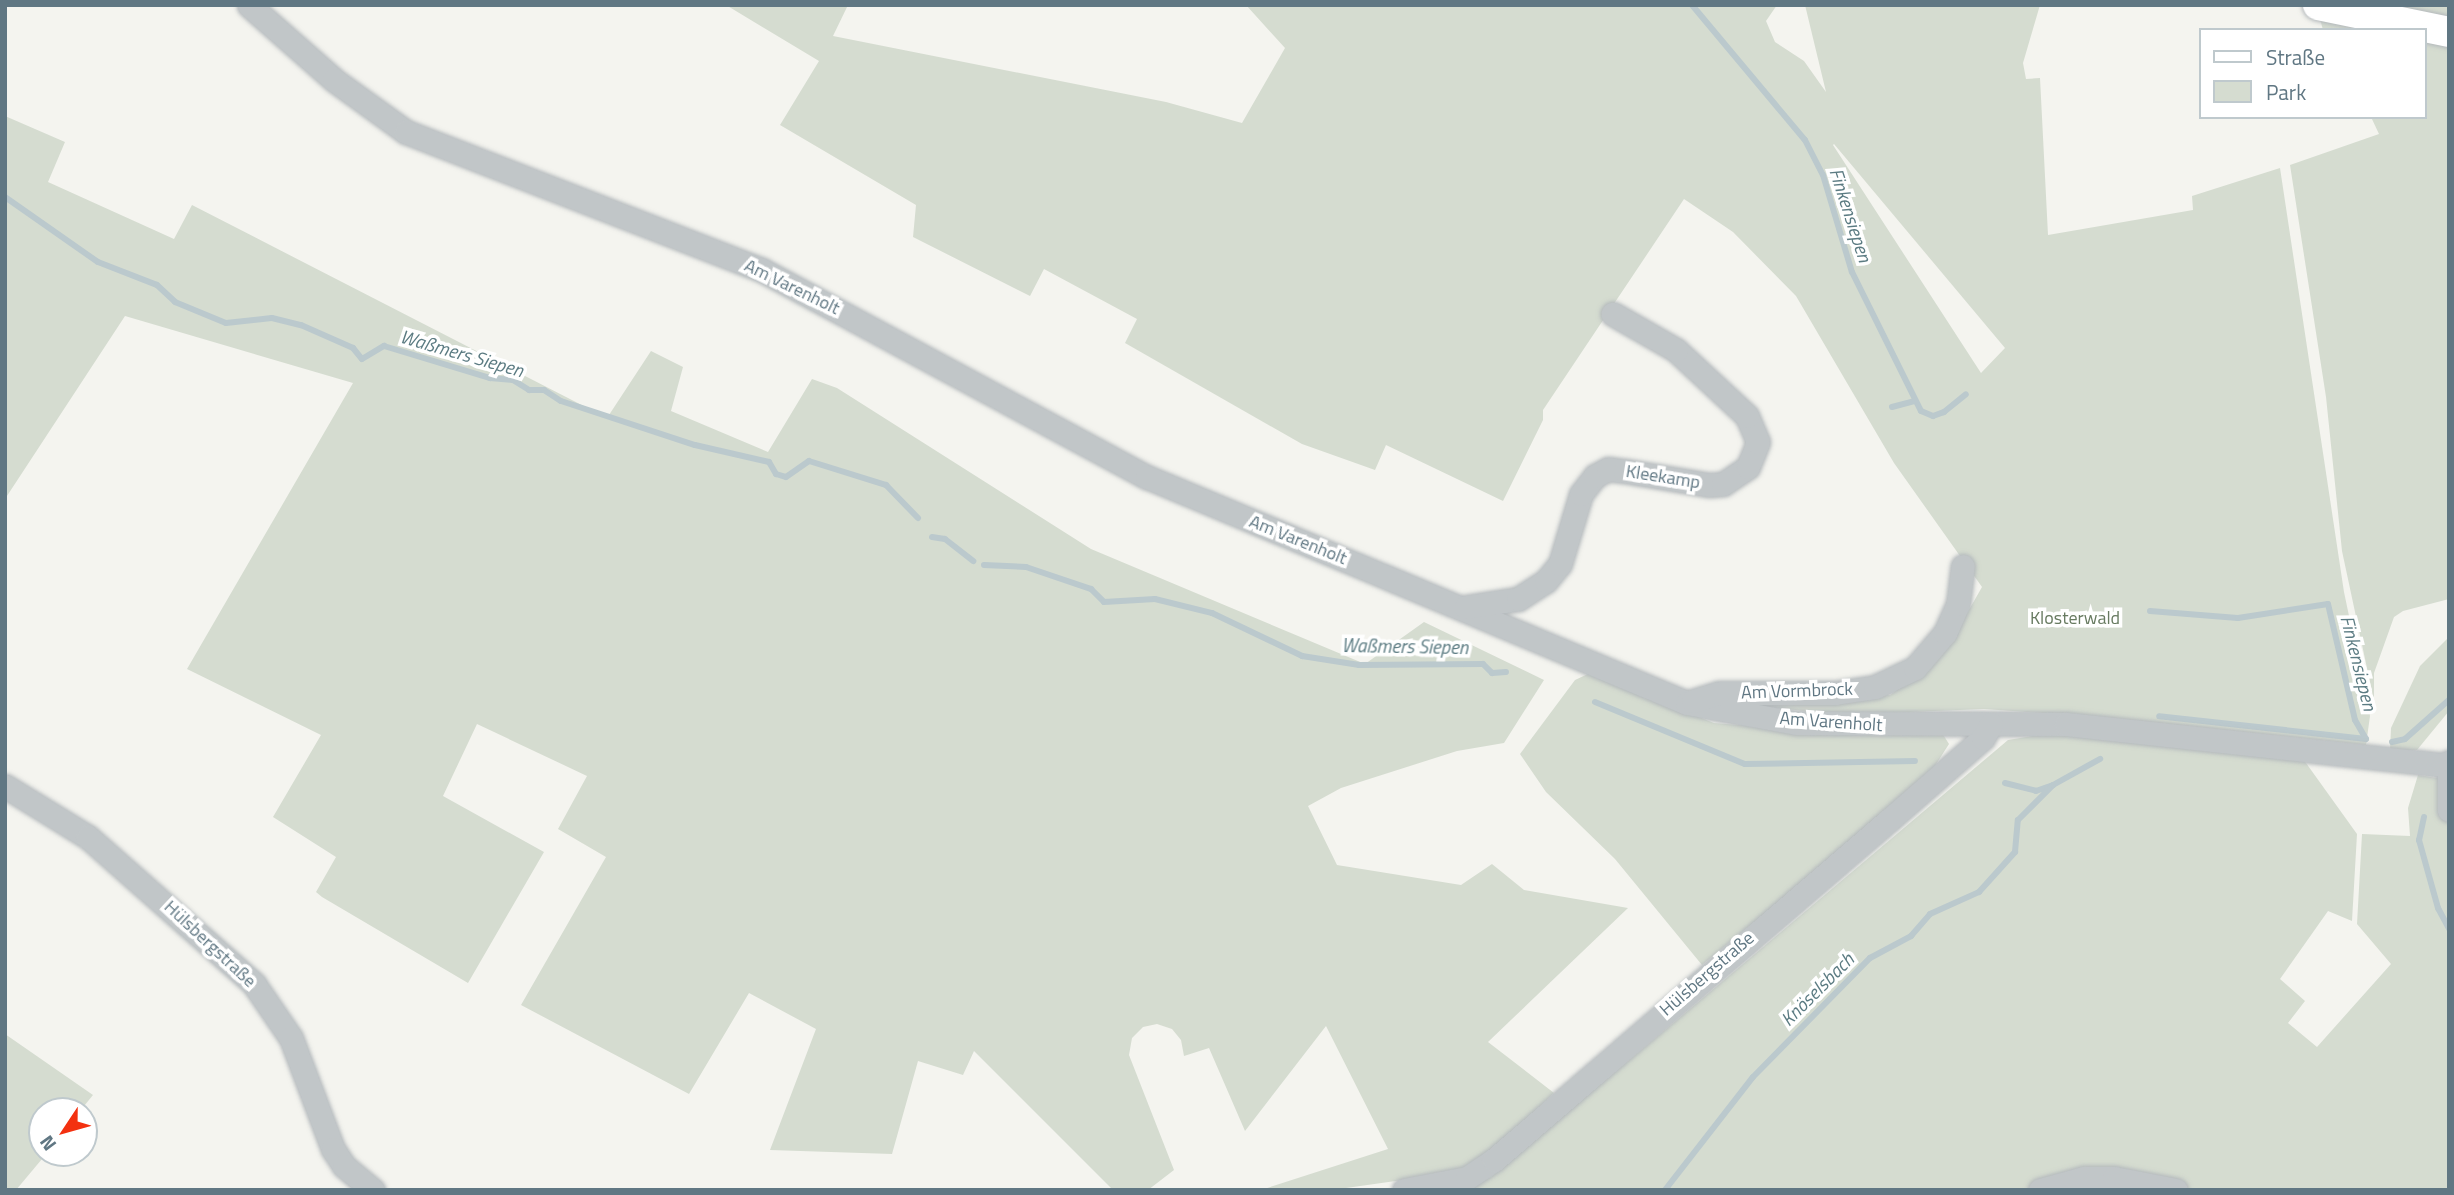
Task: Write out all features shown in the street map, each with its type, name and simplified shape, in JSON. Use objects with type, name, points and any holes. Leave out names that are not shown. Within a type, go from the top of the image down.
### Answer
[{"type":"main road","points":[[2318,5],[2449,32]]},
{"type":"street","name":"Am Varenholt","points":[[249,5],[334,80],[405,132],[762,271],[1147,477],[1466,607],[1686,703],[1797,723],[2066,724],[2448,764]]},
{"type":"street","name":"Kleekamp","points":[[1466,607],[1518,599],[1546,581],[1560,564],[1581,494],[1595,475],[1608,470],[1710,485],[1723,484],[1748,467],[1758,442],[1747,416],[1676,350],[1614,314]]},
{"type":"street","name":"Am Vormbrock","points":[[1686,703],[1719,693],[1835,693],[1875,687],[1914,668],[1945,633],[1958,604],[1963,566]]},
{"type":"street","name":"Hülsbergstraße","points":[[1404,1190],[1467,1178],[1494,1160],[1983,738],[1992,724]]},
{"type":"street","points":[[2448,764],[2449,810]]},
{"type":"street","name":"Hülsbergstraße","points":[[5,786],[88,837],[254,984],[291,1038],[333,1149],[344,1166],[373,1190]]},
{"type":"street","points":[[2040,1190],[2084,1178],[2114,1178],[2176,1190]]},
{"type":"green space","name":"Klosterwald","points":[[726,5],[848,5],[833,36],[1166,102],[1242,123],[1285,48],[1246,5],[1777,5],[1766,21],[1775,42],[1804,61],[1826,92],[1805,5],[2040,5],[2023,63],[2026,79],[2040,78],[2048,235],[2193,210],[2192,196],[2280,168],[2344,592],[2370,716],[2366,745],[2102,717],[1984,709],[1837,715],[1736,703],[1890,695],[1929,667],[1957,631],[1982,587],[1894,463],[1796,296],[1733,232],[1684,199],[1543,410],[1543,420],[1503,501],[1386,445],[1375,470],[1302,444],[1125,343],[1137,319],[1044,269],[1030,296],[913,237],[916,205],[780,125],[819,61]],"holes":[[[1834,144],[2005,348],[1981,373]]]},
{"type":"green space","points":[[2327,5],[2449,5],[2449,599],[2403,611],[2394,617],[2374,673],[2374,701],[2342,551],[2326,397],[2290,165],[2379,134],[2372,119],[2426,119],[2426,28],[2322,28],[2320,19]]},
{"type":"green space","points":[[5,116],[65,142],[48,182],[174,239],[192,205],[607,418],[651,351],[683,367],[671,411],[768,452],[812,379],[837,388],[1091,549],[1365,664],[1424,622],[1544,680],[1504,743],[1457,751],[1341,788],[1308,806],[1337,865],[1461,885],[1492,864],[1524,890],[1628,908],[1488,1042],[1554,1093],[1481,1161],[1452,1173],[1332,1190],[1261,1190],[1388,1149],[1326,1026],[1245,1131],[1209,1048],[1184,1056],[1181,1040],[1172,1029],[1157,1024],[1143,1027],[1132,1038],[1129,1055],[1174,1170],[1148,1190],[1113,1190],[974,1051],[963,1075],[918,1061],[892,1154],[770,1150],[816,1029],[749,993],[689,1094],[521,1005],[606,857],[558,829],[587,776],[477,724],[443,796],[544,852],[468,983],[322,897],[316,892],[336,857],[273,817],[321,735],[187,669],[353,383],[125,316],[5,499]]},
{"type":"green space","points":[[2449,637],[2449,711],[2417,750],[2390,751],[2391,728],[2420,666]]},
{"type":"green space","points":[[1590,673],[1714,723],[1881,736],[1939,728],[1949,744],[1926,780],[1702,965],[1615,859],[1546,792],[1520,754],[1575,680]]},
{"type":"green space","points":[[2063,731],[2301,756],[2357,834],[2352,921],[2328,911],[2280,979],[2305,1001],[2288,1023],[2317,1047],[2391,964],[2357,924],[2362,834],[2410,836],[2408,808],[2418,775],[2449,780],[2449,1190],[1465,1190],[1491,1177],[2008,740]]},
{"type":"green space","points":[[5,1034],[93,1095],[28,1097],[28,1167],[35,1167],[16,1190],[5,1190]]},
{"type":"waterway","name":"Finkensiepen","points":[[1692,5],[1805,140],[1823,175],[1852,272],[1921,411],[1933,416],[1944,412],[1966,394]]},
{"type":"waterway","name":"Waßmers Siepen","points":[[5,197],[98,262],[157,285],[175,302],[226,323],[272,318],[301,325],[353,348],[362,359],[384,346],[490,378],[513,380],[529,390],[544,390],[561,401],[695,445],[769,462],[776,474],[786,477],[809,461],[886,485],[918,518]]},
{"type":"waterway","points":[[1892,407],[1915,401]]},
{"type":"waterway","name":"Waßmers Siepen","points":[[932,537],[945,539],[973,561]]},
{"type":"waterway","name":"Waßmers Siepen","points":[[984,565],[1026,567],[1091,589],[1104,602],[1155,599],[1212,613],[1302,656],[1359,665],[1483,664],[1492,673],[1506,672]]},
{"type":"waterway","name":"Finkensiepen","points":[[2150,611],[2238,618],[2328,604],[2355,720],[2366,739],[2159,716]]},
{"type":"waterway","name":"Knöselsbach","points":[[2392,742],[2405,739],[2449,700]]},
{"type":"waterway","name":"Waßmers Siepen","points":[[1595,702],[1745,764],[1915,761]]},
{"type":"waterway","name":"Knöselsbach","points":[[1665,1190],[1753,1077],[1870,958],[1911,936],[1930,914],[1979,892],[2015,852],[2018,820],[2053,785],[2100,759]]},
{"type":"waterway","name":"Waßmers Siepen","points":[[2005,783],[2036,791],[2053,785]]},
{"type":"waterway","points":[[2424,817],[2419,840],[2438,908],[2449,929]]}]
